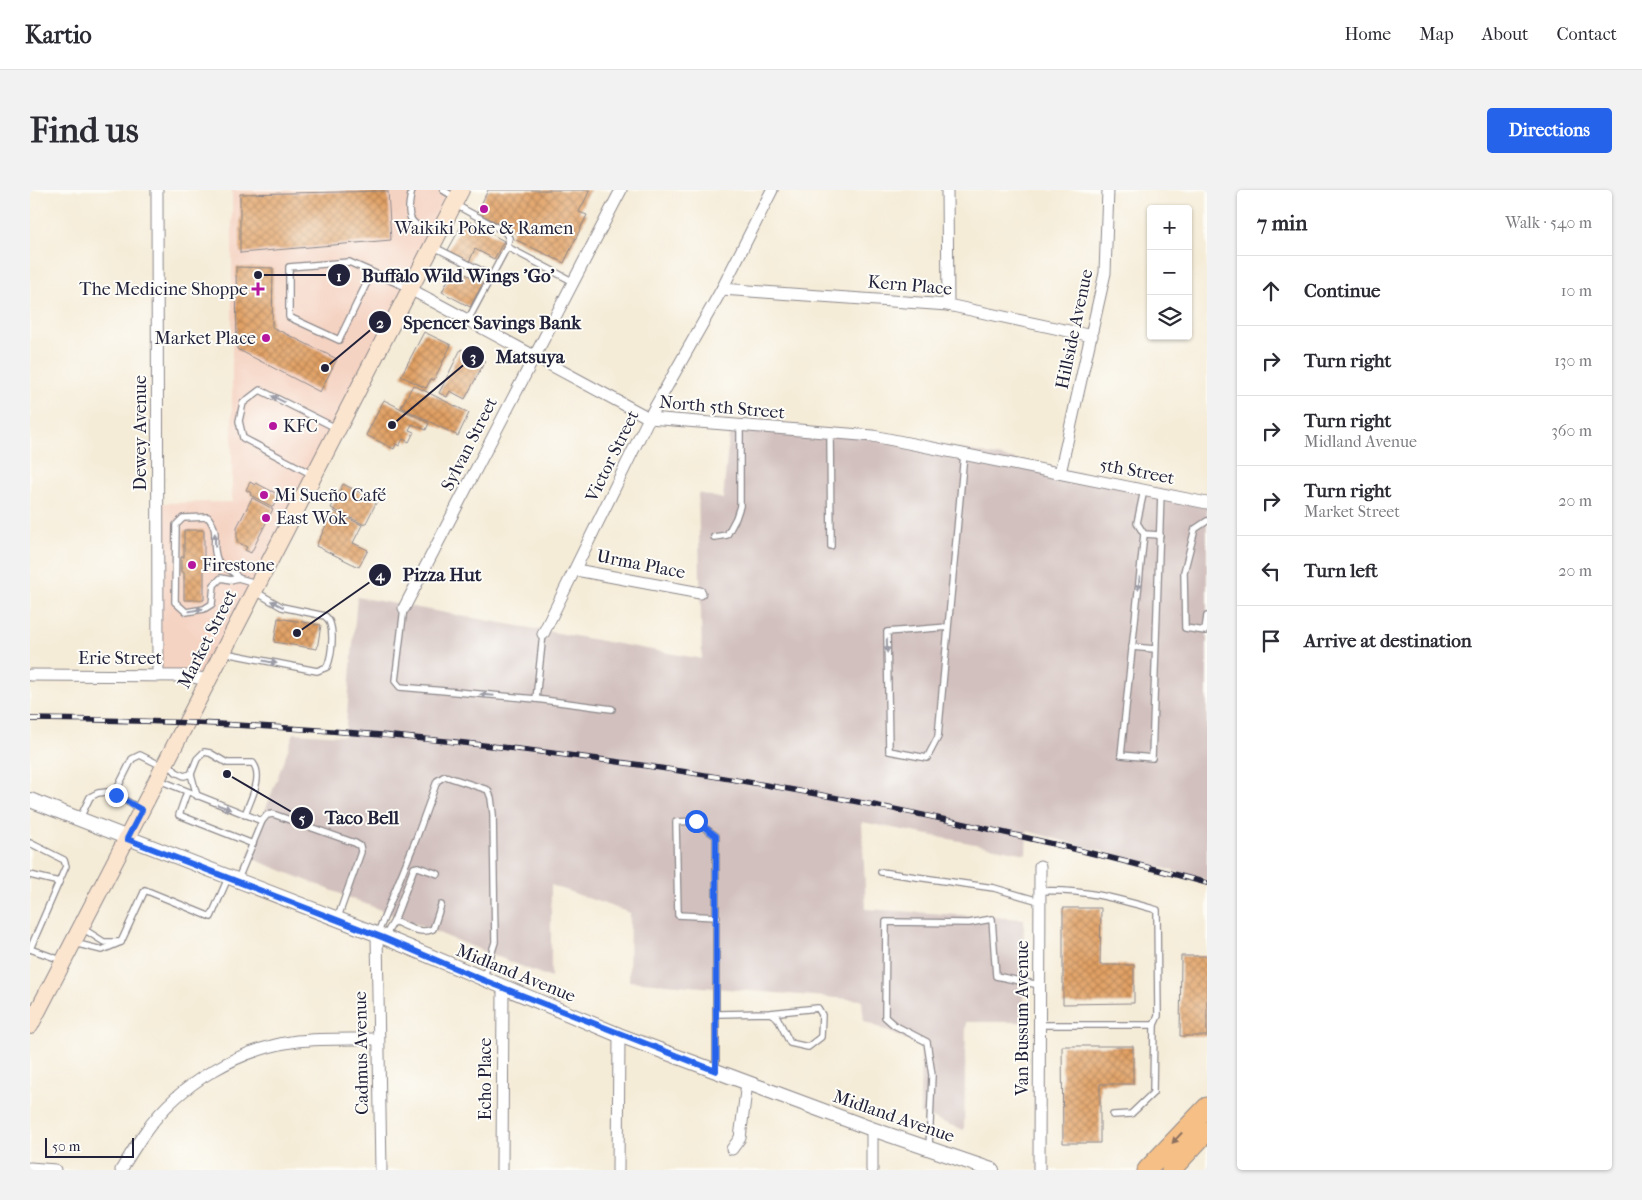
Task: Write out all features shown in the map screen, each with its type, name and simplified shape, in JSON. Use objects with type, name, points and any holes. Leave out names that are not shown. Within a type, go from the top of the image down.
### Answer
[{"type":"highway","points":[[1148,1170],[1207,1107]]},
{"type":"highway","points":[[1171,1170],[1207,1131]]},
{"type":"main road","name":"Market Street","points":[[30,1026],[435,241],[454,196]]},
{"type":"street","name":"Dewey Avenue","points":[[157,190],[158,676]]},
{"type":"street","name":"Sylvan Street","points":[[404,608],[621,190]]},
{"type":"street","name":"Victor Street","points":[[543,634],[649,418],[722,289],[772,190]]},
{"type":"street","points":[[947,190],[948,305]]},
{"type":"street","name":"Hillside Avenue","points":[[1060,473],[1105,273],[1108,190]]},
{"type":"street","name":"North 5th Street","points":[[410,289],[536,355],[649,418],[740,427],[873,436],[1060,473]]},
{"type":"street","name":"Kern Place","points":[[722,289],[948,305],[1092,336]]},
{"type":"street","name":"5th Street","points":[[1060,473],[1207,503]]},
{"type":"street","name":"Urma Place","points":[[576,570],[700,593]]},
{"type":"street","name":"Erie Street","points":[[30,675],[188,676],[209,680]]},
{"type":"street","name":"Midland Avenue","points":[[30,800],[380,936],[618,1034],[872,1130],[992,1170]]},
{"type":"street","name":"Van Bussum Avenue","points":[[1039,1170],[1040,866]]},
{"type":"street","name":"Cadmus Avenue","points":[[380,936],[378,1039],[381,1170]]},
{"type":"street","name":"Echo Place","points":[[502,1170],[503,988]]},
{"type":"street","points":[[618,1034],[618,1170]]},
{"type":"street","points":[[121,1170],[146,1130],[159,1115],[191,1086],[222,1065],[248,1054],[295,1042],[319,1039],[378,1039]]},
{"type":"street","points":[[732,1149],[740,1138],[747,1083]]},
{"type":"street","points":[[872,1130],[872,1170]]},
{"type":"street","points":[[30,1168],[55,1170]]},
{"type":"lane","points":[[412,190],[409,204],[410,219],[435,241],[492,276]]},
{"type":"lane","points":[[454,196],[504,232],[509,238],[507,247],[468,320]]},
{"type":"lane","points":[[507,247],[574,282]]},
{"type":"lane","points":[[372,272],[339,340],[289,317],[289,267],[349,262],[372,272],[410,289]]},
{"type":"lane","points":[[313,476],[243,438],[240,421],[243,403],[260,390],[338,429]]},
{"type":"lane","points":[[714,537],[727,536],[740,506],[740,427]]},
{"type":"lane","points":[[830,433],[831,546]]},
{"type":"lane","points":[[948,627],[887,632],[889,751],[927,758],[938,737],[964,454]]},
{"type":"lane","points":[[1144,490],[1137,523],[1144,534],[1121,755],[1152,758],[1161,493]]},
{"type":"lane","points":[[222,653],[317,672],[327,667],[332,627],[330,620],[325,616],[282,608],[256,587],[238,578],[234,571],[222,566],[216,557],[215,528],[208,518],[184,518],[176,525],[175,602],[186,612],[204,609],[212,604],[214,585],[221,578],[231,580],[238,578]]},
{"type":"lane","points":[[1207,521],[1195,530],[1184,572],[1185,628],[1205,631],[1207,616]]},
{"type":"lane","points":[[1144,534],[1160,534]]},
{"type":"lane","points":[[404,608],[395,681],[400,687],[536,699],[612,709]]},
{"type":"lane","points":[[536,699],[543,634]]},
{"type":"lane","points":[[1132,647],[1155,649]]},
{"type":"lane","points":[[197,796],[192,774],[197,759],[204,752],[210,752],[227,762],[252,763],[257,769],[258,777],[245,815]]},
{"type":"lane","points":[[116,791],[132,759],[140,755],[163,769],[184,776],[192,774]]},
{"type":"lane","points":[[163,769],[187,792],[262,821]]},
{"type":"lane","points":[[380,936],[437,781],[446,776],[488,790],[493,814],[495,942],[483,980]]},
{"type":"lane","points":[[116,791],[119,797],[142,810]]},
{"type":"lane","points":[[79,820],[90,797],[98,793],[116,791]]},
{"type":"lane","points":[[187,792],[179,815],[253,844]]},
{"type":"lane","points":[[74,943],[102,950],[121,942],[145,890],[211,916],[253,844],[262,821],[267,815],[273,814],[360,846],[361,852],[337,920]]},
{"type":"lane","points":[[716,1071],[717,917],[716,836],[696,821],[676,822],[678,915],[717,917]]},
{"type":"lane","points":[[30,842],[64,860],[66,866],[30,949],[64,962]]},
{"type":"lane","points":[[380,936],[394,921],[414,868],[418,867],[438,874]]},
{"type":"lane","points":[[881,872],[1040,896],[1069,890],[1103,894],[1156,910],[1158,1016],[1154,1025],[1153,1093],[1131,1114],[1113,1115]]},
{"type":"lane","points":[[30,875],[59,882]]},
{"type":"lane","points":[[394,921],[426,932],[433,929],[441,905]]},
{"type":"lane","points":[[929,1148],[932,1074],[927,1042],[894,1026],[885,1017],[886,922],[969,922],[992,919],[996,976],[1039,985]]},
{"type":"lane","points":[[82,928],[104,942],[121,942]]},
{"type":"lane","points":[[717,1014],[770,1013],[818,1008],[822,1015],[821,1037],[808,1048],[790,1043],[777,1017],[770,1013]]},
{"type":"lane","points":[[1039,1024],[1154,1025]]},
{"type":"shaded area","points":[[232,190],[455,190],[205,675],[160,674],[162,503],[232,502]]},
{"type":"shaded area","points":[[730,425],[897,436],[1207,498],[1207,880],[1027,831],[1026,854],[862,822],[866,909],[1024,919],[1023,1022],[966,1022],[964,1130],[920,1114],[921,1046],[864,1021],[862,1000],[629,981],[630,913],[551,885],[551,978],[248,857],[294,733],[345,736],[357,597],[702,659],[698,493],[723,499]]},
{"type":"building","points":[[488,190],[590,190],[579,212],[587,215],[564,263],[510,237],[513,230],[477,213]]},
{"type":"building","points":[[388,191],[391,240],[240,253],[240,194]]},
{"type":"building","points":[[465,219],[504,241],[494,259],[475,249],[469,262],[448,250]]},
{"type":"building","name":"Market Place","points":[[236,267],[273,268],[272,327],[337,359],[320,392],[237,349]]},
{"type":"building","points":[[454,268],[483,283],[470,307],[442,292]]},
{"type":"building","points":[[424,332],[451,345],[434,380],[431,379],[426,388],[401,376]]},
{"type":"building","points":[[461,349],[485,361],[465,399],[450,391],[447,397],[439,393]]},
{"type":"building","points":[[413,385],[469,413],[458,436],[401,407]]},
{"type":"building","points":[[384,400],[429,423],[426,430],[412,424],[409,430],[414,432],[409,442],[403,439],[399,446],[396,444],[394,449],[366,435]]},
{"type":"building","name":"Mi Sueño Café","points":[[250,482],[255,485],[256,483],[279,495],[273,507],[250,495],[251,493],[246,490]]},
{"type":"building","points":[[343,484],[377,501],[365,525],[331,508]]},
{"type":"building","points":[[252,498],[273,509],[251,553],[245,550],[247,547],[237,542],[237,527]]},
{"type":"building","points":[[333,511],[362,525],[353,543],[368,550],[359,567],[316,546]]},
{"type":"building","name":"Firestone","points":[[184,530],[204,530],[204,600],[184,600],[184,572],[181,572],[181,557],[184,557]]},
{"type":"building","points":[[278,618],[321,625],[317,649],[274,642]]},
{"type":"building","points":[[1063,908],[1101,908],[1100,965],[1134,965],[1134,1003],[1063,1004]]},
{"type":"building","points":[[1181,956],[1207,956],[1207,1036],[1180,1036]]},
{"type":"building","points":[[1062,1046],[1133,1046],[1133,1084],[1100,1084],[1100,1143],[1063,1143]]},
{"type":"railway","points":[[30,719],[179,722],[328,731],[476,744],[624,763],[771,786],[917,814],[1062,846],[1207,883]]},
{"type":"place","name":"Waikiki Poke & Ramen","points":[[484,209]]},
{"type":"place","name":"Buffalo Wild Wings 'Go'","points":[[258,275]]},
{"type":"place","name":"The Medicine Shoppe","points":[[258,289]]},
{"type":"place","name":"Market Place","points":[[266,338]]},
{"type":"place","name":"Spencer Savings Bank","points":[[325,368]]},
{"type":"place","name":"Matsuya","points":[[392,425]]},
{"type":"place","name":"KFC","points":[[273,426]]},
{"type":"place","name":"Mi Sueño Café","points":[[264,495]]},
{"type":"place","name":"East Wok","points":[[266,518]]},
{"type":"place","name":"Firestone","points":[[192,565]]},
{"type":"place","name":"Pizza Hut","points":[[297,633]]},
{"type":"place","name":"Taco Bell","points":[[227,774]]},
{"type":"route","points":[[116,795],[142,810],[127,839],[384,938],[483,980],[716,1071],[716,836],[696,821]]}]
